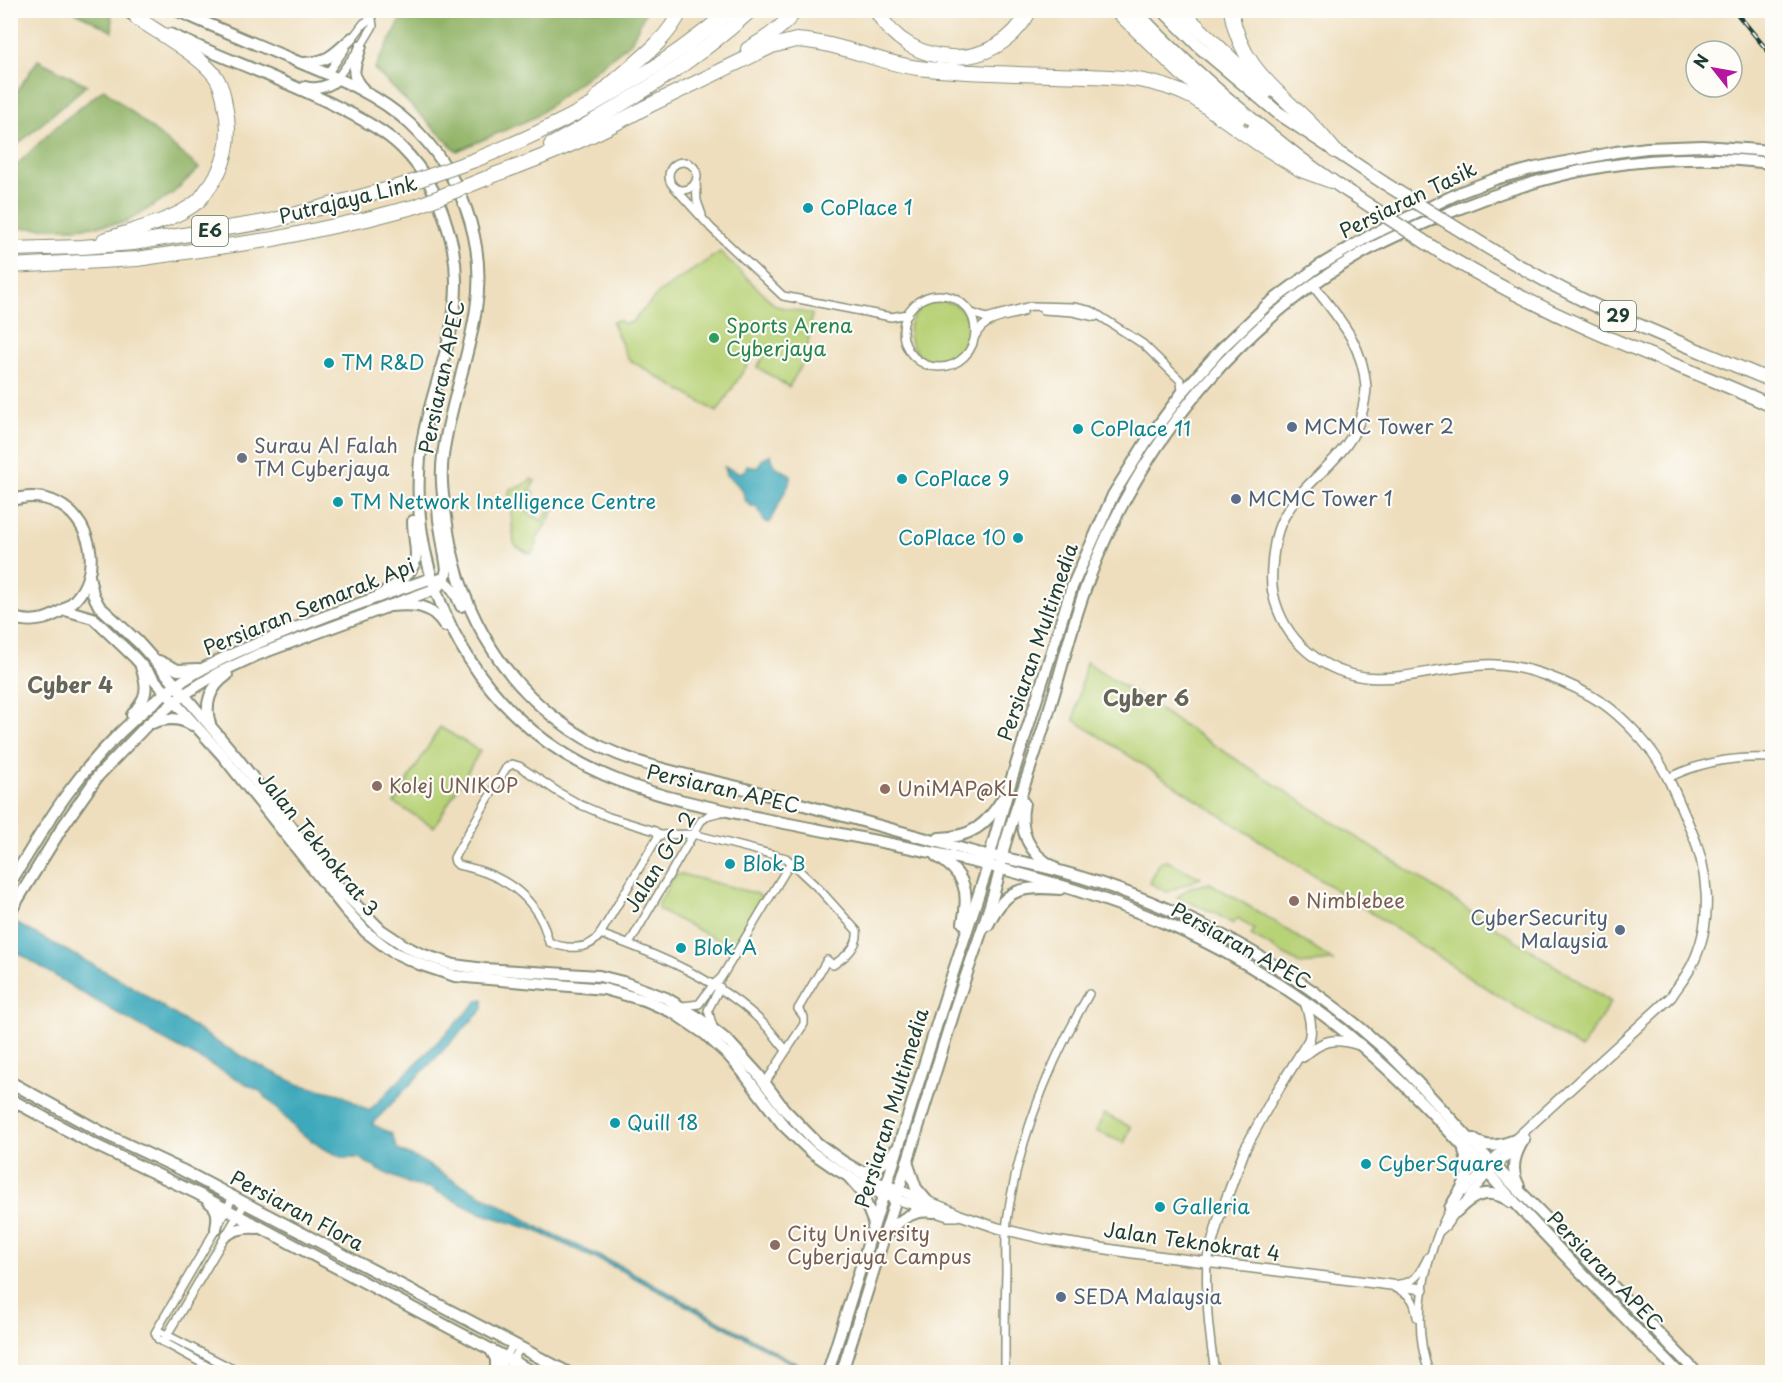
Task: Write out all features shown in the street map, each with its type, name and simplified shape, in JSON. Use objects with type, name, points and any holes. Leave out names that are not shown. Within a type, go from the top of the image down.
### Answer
[{"type":"highway","points":[[588,108],[610,84],[660,41],[674,24],[681,10]]},
{"type":"highway","points":[[610,84],[665,43],[686,10]]},
{"type":"highway","name":"Putrajaya Link","points":[[10,249],[133,243],[271,221],[404,185],[475,160],[588,108],[693,41],[731,10]]},
{"type":"highway","name":"Putrajaya Link","points":[[10,266],[137,259],[274,239],[417,206],[489,177],[552,145],[645,90],[714,42],[750,10]]},
{"type":"highway","points":[[489,177],[550,155],[608,128],[762,41],[785,23],[796,10]]},
{"type":"highway","points":[[876,10],[890,29],[909,46],[931,55],[955,57],[979,54],[999,45],[1015,31],[1030,10]]},
{"type":"highway","points":[[1116,10],[1180,72],[1246,125],[1281,145]]},
{"type":"highway","name":"29","points":[[1134,10],[1161,38],[1281,145],[1331,182],[1440,252],[1556,314],[1773,406]]},
{"type":"highway","name":"29","points":[[1162,10],[1201,48],[1277,111],[1384,183],[1500,255],[1582,299],[1773,381]]},
{"type":"highway","points":[[1180,10],[1257,85],[1282,106],[1300,127]]},
{"type":"highway","points":[[1231,10],[1239,42],[1250,62],[1262,78],[1315,128],[1335,151]]},
{"type":"highway","points":[[82,247],[164,221],[198,201],[216,179],[226,152],[229,136],[228,118],[217,79],[204,63],[131,14]]},
{"type":"highway","points":[[642,109],[772,46],[796,40],[807,41],[916,67],[1054,75],[1118,76],[1150,81],[1194,98],[1259,144],[1301,170],[1331,182]]},
{"type":"main road","name":"Persiaran APEC","points":[[176,10],[301,63],[330,79],[367,93],[411,125],[444,163],[455,182],[476,244],[479,277],[476,310],[442,457],[441,483],[448,538],[468,604],[487,642],[505,669],[534,701],[570,730],[611,752],[654,767],[923,838],[989,860]]},
{"type":"main road","name":"Persiaran APEC","points":[[131,14],[177,37],[294,85],[385,134],[405,151],[432,189],[441,206],[453,248],[456,280],[453,316],[425,428],[420,460],[419,518],[423,544],[442,608],[461,648],[484,682],[526,725],[577,763],[609,778],[689,802],[922,850],[1080,877],[1199,923],[1318,994],[1387,1053],[1463,1131],[1521,1209],[1678,1372]]},
{"type":"main road","points":[[301,63],[329,58],[352,38]]},
{"type":"main road","points":[[361,46],[354,71],[355,81],[367,93]]},
{"type":"main road","points":[[294,85],[312,89],[330,79],[332,98],[345,111]]},
{"type":"main road","name":"Persiaran Tasik","points":[[1182,393],[1186,381],[1267,305],[1319,266],[1371,235],[1461,192],[1495,179],[1535,168],[1616,152],[1647,148],[1703,146],[1773,151]]},
{"type":"main road","name":"Persiaran Tasik","points":[[1191,401],[1216,371],[1263,325],[1313,285],[1390,238],[1461,207],[1539,180],[1605,166],[1716,158],[1773,163]]},
{"type":"main road","name":"Persiaran Multimedia","points":[[1010,784],[1072,587],[1090,543],[1124,477],[1182,393]]},
{"type":"main road","name":"Persiaran Multimedia","points":[[1048,713],[1078,611],[1103,546],[1127,497],[1166,434],[1191,401]]},
{"type":"main road","points":[[378,597],[407,574],[413,566],[416,556],[413,500],[420,460]]},
{"type":"main road","points":[[441,483],[438,502],[447,569],[444,581]]},
{"type":"main road","points":[[10,501],[29,497],[42,498],[60,505],[82,526],[91,550],[89,576],[82,591],[65,610],[34,621],[10,617]]},
{"type":"main road","points":[[89,576],[93,594],[99,606],[149,654],[177,670],[203,669]]},
{"type":"main road","points":[[434,584],[438,578],[454,590],[474,629],[487,642]]},
{"type":"main road","name":"Persiaran Semarak Api","points":[[10,883],[67,794],[110,744],[166,693],[203,669],[248,647],[334,612],[378,597],[434,584]]},
{"type":"main road","name":"Persiaran Semarak Api","points":[[10,912],[84,795],[113,759],[148,724],[179,698],[218,673],[257,655],[388,606],[434,584]]},
{"type":"main road","points":[[388,606],[410,604],[436,614],[461,648]]},
{"type":"main road","name":"Jalan Teknokrat 3","points":[[65,610],[93,618],[139,662],[166,693],[179,698]]},
{"type":"main road","name":"Jalan Teknokrat 3","points":[[149,654],[176,686],[179,698],[280,812],[342,891],[370,921],[405,946],[439,961],[484,969],[608,978],[652,992],[681,1006],[713,1027],[742,1055],[803,1130],[854,1174]]},
{"type":"main road","points":[[148,724],[174,719],[207,731],[207,709],[214,687],[224,676],[257,655]]},
{"type":"main road","points":[[110,744],[144,699],[145,680],[139,662]]},
{"type":"main road","points":[[1001,862],[1048,713]]},
{"type":"main road","points":[[1048,713],[1023,810],[1024,831],[1029,844],[1039,858],[1080,877]]},
{"type":"main road","name":"Jalan Teknokrat 3","points":[[207,731],[336,899],[366,932],[391,951],[419,964],[455,976],[604,988],[647,1000],[674,1013],[705,1034],[729,1056],[777,1118],[798,1141],[820,1158],[885,1190]]},
{"type":"main road","points":[[923,838],[957,837],[975,830],[994,812],[1010,784]]},
{"type":"main road","points":[[989,860],[1010,784]]},
{"type":"main road","points":[[922,850],[953,869],[966,890],[966,908],[951,979]]},
{"type":"main road","name":"Persiaran Multimedia","points":[[828,1372],[989,860]]},
{"type":"main road","name":"Persiaran APEC","points":[[1001,862],[1193,936],[1305,1002],[1364,1047],[1462,1146],[1524,1194],[1696,1372]]},
{"type":"main road","name":"Persiaran Multimedia","points":[[843,1372],[956,1004],[999,876],[1001,862]]},
{"type":"main road","points":[[956,1004],[993,914],[1006,897],[1012,892],[1025,888],[1078,890]]},
{"type":"main road","name":"Persiaran Flora","points":[[10,1082],[104,1133],[182,1170],[567,1372]]},
{"type":"main road","name":"Persiaran Flora","points":[[10,1099],[89,1142],[198,1194],[533,1372]]},
{"type":"main road","points":[[1463,1131],[1479,1143],[1491,1146],[1520,1139]]},
{"type":"main road","points":[[1520,1139],[1514,1166],[1515,1178],[1524,1194]]},
{"type":"main road","points":[[874,1225],[854,1174],[870,1171],[880,1165],[900,1143]]},
{"type":"main road","points":[[1453,1210],[1468,1172],[1462,1146]]},
{"type":"main road","points":[[907,1162],[916,1188],[927,1201]]},
{"type":"main road","name":"Jalan Teknokrat 4","points":[[885,1190],[897,1195]]},
{"type":"main road","points":[[1453,1210],[1484,1193],[1499,1195],[1521,1209]]},
{"type":"main road","points":[[198,1194],[216,1209],[218,1217],[216,1229]]},
{"type":"main road","points":[[883,1242],[892,1229],[906,1217],[920,1212],[934,1212]]},
{"type":"main road","points":[[227,1235],[246,1228],[261,1228]]},
{"type":"main road","points":[[491,1350],[496,1359],[497,1372]]},
{"type":"main road","points":[[517,1372],[527,1372]]},
{"type":"street","points":[[372,19],[373,26],[361,46],[330,79],[352,38],[364,23],[372,19]]},
{"type":"street","points":[[711,228],[701,213],[697,201],[697,175],[694,167],[687,162],[678,163],[669,173],[670,182],[711,228],[783,296],[891,317],[908,314]]},
{"type":"street","points":[[674,187],[686,190],[697,180]]},
{"type":"street","points":[[1313,285],[1351,335],[1363,367],[1366,390],[1361,415],[1352,438],[1337,459],[1303,491],[1284,516],[1280,526],[1274,548],[1272,586],[1280,615],[1290,633],[1307,651],[1330,666],[1360,677],[1394,678],[1485,664],[1523,669],[1562,682],[1606,706],[1653,753],[1668,778],[1697,843],[1705,876],[1704,931],[1694,962],[1671,996],[1575,1085],[1544,1121],[1489,1167],[1453,1210],[1446,1226],[1439,1232],[1432,1250],[1423,1289],[1420,1323],[1423,1351],[1430,1372]]},
{"type":"street","points":[[1108,321],[1072,312],[1029,311],[989,322],[977,332],[967,354],[956,363],[945,367],[931,366],[919,361],[910,352],[905,342],[904,325],[908,314],[920,302],[936,296],[952,298],[972,313],[986,318],[1030,306],[1074,307],[1092,311],[1108,321],[1143,344],[1200,390]]},
{"type":"street","points":[[962,304],[970,313],[974,323],[974,341]]},
{"type":"street","points":[[891,317],[904,325]]},
{"type":"street","points":[[1182,393],[1191,401]]},
{"type":"street","points":[[1668,778],[1684,770],[1728,758],[1773,758]]},
{"type":"street","points":[[659,835],[596,941],[588,946],[578,947],[549,942],[540,917],[523,894],[493,875],[458,865],[455,862],[456,854],[506,768],[512,764],[519,766],[582,805],[609,817],[655,831],[659,835],[693,834],[780,856],[791,862],[857,931],[858,937],[844,958],[833,965],[827,960],[798,1009],[803,1014],[805,1022],[765,1083]]},
{"type":"street","name":"Jalan GC 2","points":[[689,802],[700,813],[701,819]]},
{"type":"street","name":"Jalan GC 2","points":[[629,944],[701,819],[711,814],[728,811]]},
{"type":"street","points":[[681,1006],[699,1004],[721,978],[791,862]]},
{"type":"street","points":[[600,934],[664,958],[720,989],[765,1025],[786,1050]]},
{"type":"street","points":[[713,1027],[708,1010],[720,989],[721,978]]},
{"type":"street","points":[[1005,1372],[1006,1230],[1016,1175],[1038,1100],[1055,1058],[1089,994]]},
{"type":"street","points":[[1215,1372],[1209,1327],[1207,1262],[1221,1213],[1245,1149],[1270,1101],[1306,1046],[1310,1034],[1310,1018],[1305,1002]]},
{"type":"street","points":[[1296,1063],[1313,1048],[1326,1042],[1341,1040],[1364,1047]]},
{"type":"street","name":"Jalan Teknokrat 4","points":[[897,1195],[934,1212],[948,1216],[960,1215]]},
{"type":"street","name":"Jalan Teknokrat 4","points":[[897,1195],[927,1201],[1006,1230],[1104,1250],[1423,1289]]},
{"type":"street","points":[[218,1372],[156,1338],[157,1330],[233,1197]]},
{"type":"street","points":[[163,1342],[245,1203]]},
{"type":"street","points":[[1388,1285],[1404,1284],[1416,1278],[1432,1250]]},
{"type":"street","points":[[1388,1285],[1408,1294],[1412,1299],[1422,1338]]},
{"type":"street","points":[[157,1330],[239,1372]]},
{"type":"street","points":[[507,1372],[509,1360],[516,1346]]},
{"type":"street","points":[[497,1372],[509,1360]]},
{"type":"green space","points":[[74,11],[111,12],[113,32]]},
{"type":"green space","points":[[406,11],[646,11],[631,42],[535,117],[457,151],[374,69]]},
{"type":"green space","points":[[38,60],[87,85],[11,150],[11,100]]},
{"type":"green space","points":[[104,89],[199,168],[172,194],[125,223],[76,228],[11,228],[11,170],[58,125]]},
{"type":"green space","name":"Sports Arena Cyberjaya","points":[[720,252],[776,306],[812,314],[806,357],[789,387],[757,367],[764,356],[756,351],[717,412],[628,359],[612,322],[619,320],[625,324],[632,322],[660,292]]},
{"type":"green space","points":[[940,301],[952,303],[962,310],[969,320],[971,332],[969,344],[962,354],[952,361],[940,363],[928,361],[918,354],[911,344],[909,332],[911,320],[918,310],[928,303]]},
{"type":"green space","points":[[531,479],[535,481],[530,490],[534,493],[526,506],[529,508],[527,512],[542,521],[551,506],[555,508],[535,542],[537,545],[531,554],[514,543],[509,492],[510,489],[524,485]]},
{"type":"green space","points":[[1086,662],[1611,1002],[1581,1049],[1074,720]]},
{"type":"green space","points":[[440,727],[480,751],[434,827],[394,803]]},
{"type":"green space","points":[[1167,861],[1201,878],[1167,892],[1150,883],[1160,862]]},
{"type":"green space","points":[[681,874],[758,894],[762,899],[735,944],[730,946],[660,911],[658,905],[674,876]]},
{"type":"green space","points":[[1210,883],[1275,922],[1333,961],[1300,964],[1251,935],[1254,930],[1238,918],[1233,924],[1215,913],[1177,897],[1191,887]]},
{"type":"green space","points":[[1104,1114],[1131,1127],[1124,1143],[1096,1131]]},
{"type":"water","points":[[771,454],[773,465],[791,475],[791,480],[769,523],[764,521],[756,506],[751,506],[745,500],[737,484],[726,475],[724,467],[740,473],[747,465],[757,468],[762,460]]},
{"type":"water","points":[[10,920],[123,981],[220,1044],[260,1066],[300,1085],[340,1094],[369,1111],[479,1000],[483,999],[483,1009],[372,1124],[392,1134],[397,1148],[402,1152],[541,1229],[623,1267],[808,1372],[622,1271],[534,1230],[477,1212],[430,1188],[412,1185],[379,1170],[359,1158],[344,1158],[324,1149],[299,1132],[260,1091],[157,1036],[11,948]]},
{"type":"railway","points":[[1734,10],[1772,56]]},
{"type":"place","name":"CoPlace 1","points":[[808,208]]},
{"type":"place","name":"Sports Arena Cyberjaya","points":[[714,338]]},
{"type":"place","name":"TM R&D","points":[[329,363]]},
{"type":"place","name":"MCMC Tower 2","points":[[1292,427]]},
{"type":"place","name":"CoPlace 11","points":[[1078,429]]},
{"type":"place","name":"Surau Al Falah TM Cyberjaya","points":[[242,458]]},
{"type":"place","name":"CoPlace 9","points":[[902,479]]},
{"type":"place","name":"MCMC Tower 1","points":[[1236,499]]},
{"type":"place","name":"TM Network Intelligence Centre","points":[[338,502]]},
{"type":"place","name":"CoPlace 10","points":[[1018,538]]},
{"type":"place","name":"Kolej UNIKOP","points":[[377,786]]},
{"type":"place","name":"UniMAP@KL","points":[[885,789]]},
{"type":"place","name":"Blok B","points":[[730,864]]},
{"type":"place","name":"Nimblebee","points":[[1294,901]]},
{"type":"place","name":"CyberSecurity Malaysia","points":[[1620,930]]},
{"type":"place","name":"Blok A","points":[[681,948]]},
{"type":"place","name":"Quill 18","points":[[615,1123]]},
{"type":"place","name":"CyberSquare","points":[[1366,1164]]},
{"type":"place","name":"Galleria","points":[[1160,1207]]},
{"type":"place","name":"City University Cyberjaya Campus","points":[[775,1245]]},
{"type":"place","name":"SEDA Malaysia","points":[[1061,1297]]},
{"type":"district","name":"Cyber 4","points":[[70,685]]},
{"type":"district","name":"Cyber 6","points":[[1146,698]]}]
